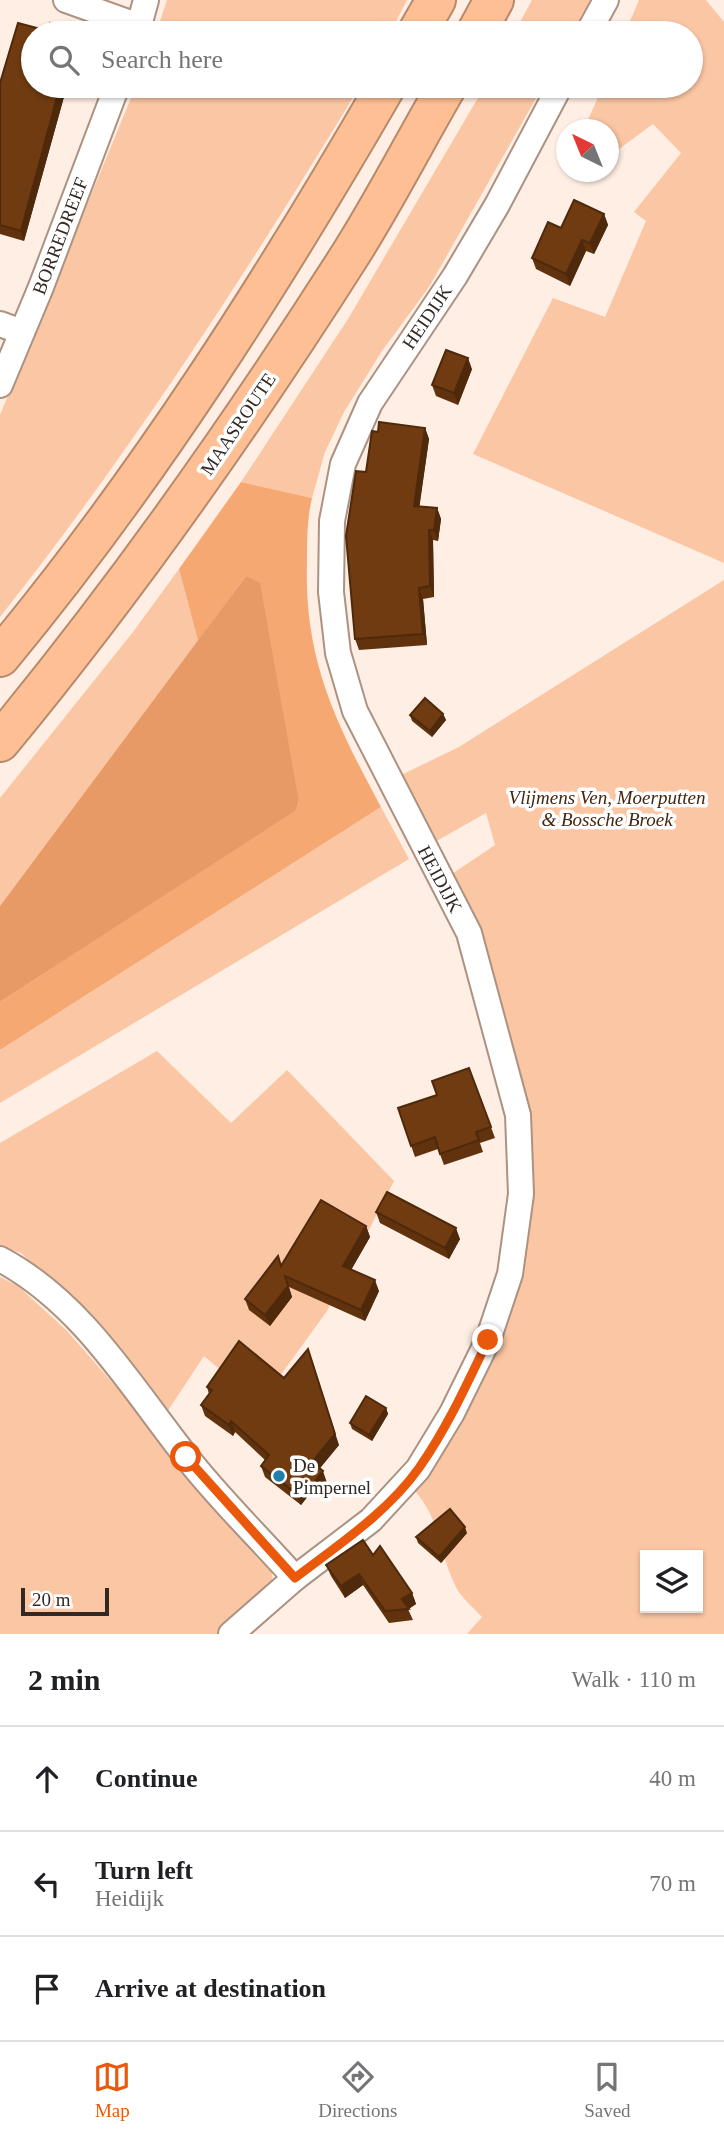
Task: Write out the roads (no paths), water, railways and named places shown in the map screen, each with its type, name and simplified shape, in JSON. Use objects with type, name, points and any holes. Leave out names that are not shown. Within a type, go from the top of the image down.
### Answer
[{"type":"highway","points":[[424,21],[436,0]]},
{"type":"highway","points":[[483,21],[494,0]]},
{"type":"highway","points":[[0,657],[174,427],[315,209],[379,98]]},
{"type":"highway","name":"MAASROUTE","points":[[0,742],[70,657],[215,459],[354,250],[439,98]]},
{"type":"street","points":[[66,0],[116,21]]},
{"type":"street","points":[[140,21],[146,0]]},
{"type":"street","points":[[595,21],[606,0]]},
{"type":"street","name":"BORREDREEF","points":[[0,385],[11,328],[112,98]]},
{"type":"street","name":"HEIDIJK","points":[[231,1634],[295,1578],[371,1520],[418,1469],[452,1413],[488,1340],[510,1274],[521,1194],[517,1115],[469,933],[355,711],[338,653],[331,592],[332,521],[343,464],[370,403],[455,276],[555,98]]},
{"type":"street","points":[[0,1259],[28,1274],[68,1310],[114,1360],[186,1457],[295,1578]]},
{"type":"place","name":"De Pimpernel","points":[[279,1476]]},
{"type":"park label","name":"Vlijmens Ven, Moerputten & Bossche Broek","points":[[607,808]]}]
